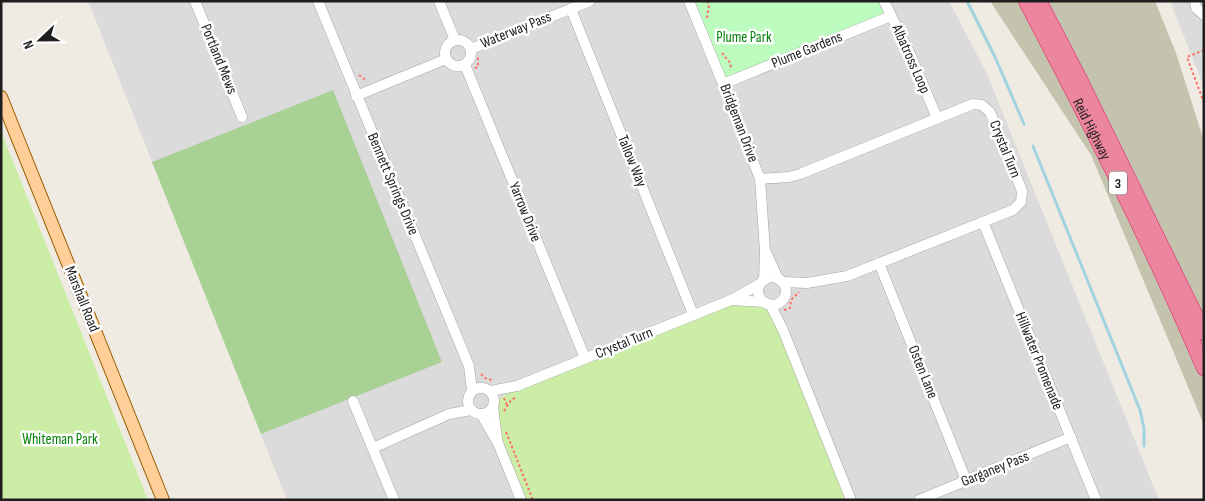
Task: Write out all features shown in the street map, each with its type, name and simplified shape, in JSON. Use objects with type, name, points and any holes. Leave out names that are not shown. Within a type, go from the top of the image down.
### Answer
[{"type":"highway","name":"Reid Highway","points":[[1026,1],[1106,158],[1183,318],[1204,368]]},
{"type":"highway","name":"Reid Highway","points":[[1039,1],[1204,332]]},
{"type":"main road","name":"Marshall Road","points":[[1,97],[163,500]]},
{"type":"street","name":"Portland Mews","points":[[196,1],[242,117]]},
{"type":"street","name":"Bennett Springs Drive","points":[[318,1],[469,366],[473,404],[498,442],[521,500]]},
{"type":"street","points":[[439,1],[455,40]]},
{"type":"street","name":"Waterway Pass","points":[[471,49],[590,1]]},
{"type":"street","name":"Bridgeman Drive","points":[[689,1],[760,178],[765,251],[762,282]]},
{"type":"street","name":"Albatross Loop","points":[[884,1],[912,58],[937,118]]},
{"type":"street","points":[[1195,1],[1196,8],[1204,15]]},
{"type":"street","name":"Tallow Way","points":[[571,8],[693,314]]},
{"type":"street","name":"Plume Gardens","points":[[723,84],[891,16]]},
{"type":"street","points":[[455,40],[464,42],[471,49],[471,58],[465,65],[460,67],[452,65],[446,59],[445,50],[455,40]]},
{"type":"street","points":[[356,96],[446,59]]},
{"type":"street","name":"Yarrow Drive","points":[[465,65],[585,358]]},
{"type":"street","name":"Crystal Turn","points":[[760,178],[789,177],[800,174],[973,104],[982,105],[990,112],[1022,191],[1021,202],[1013,210],[847,276],[782,288]]},
{"type":"street","name":"Hillwater Promenade","points":[[983,222],[1096,500]]},
{"type":"street","points":[[765,251],[782,288],[782,330]]},
{"type":"street","name":"Osten Lane","points":[[879,263],[966,480]]},
{"type":"street","points":[[731,300],[770,277],[782,288]]},
{"type":"street","points":[[762,282],[758,292],[759,296],[767,303],[782,330],[851,500]]},
{"type":"street","points":[[731,300],[778,303],[782,288]]},
{"type":"street","name":"Crystal Turn","points":[[494,405],[585,358],[731,300]]},
{"type":"street","name":"Bennett Springs Drive","points":[[469,366],[488,389]]},
{"type":"street","points":[[477,388],[488,389],[493,394],[494,405],[486,413],[473,404],[477,388]]},
{"type":"street","name":"Crystal Turn","points":[[488,389],[520,390]]},
{"type":"street","points":[[354,401],[394,500]]},
{"type":"street","points":[[373,448],[473,404]]},
{"type":"street","name":"Bennett Springs Drive","points":[[494,405],[498,442]]},
{"type":"street","name":"Garganey Pass","points":[[919,500],[1071,437]]},
{"type":"path","points":[[707,1],[709,5],[707,18]]},
{"type":"path","points":[[718,45],[722,54],[731,64],[730,71]]},
{"type":"path","points":[[1204,50],[1187,58],[1204,103]]},
{"type":"path","points":[[480,374],[485,378],[497,380]]},
{"type":"path","points":[[503,415],[511,400],[520,390]]},
{"type":"path","points":[[504,426],[533,500]]},
{"type":"shaded area","points":[[88,1],[949,1],[987,74],[1159,500],[287,500]]},
{"type":"shaded area","points":[[990,1],[1155,1],[1176,53],[1204,141],[1204,425],[1091,155]]},
{"type":"shaded area","points":[[1170,1],[1204,1],[1204,87]]},
{"type":"green space","name":"Plume Park","points":[[689,1],[884,1],[891,16],[723,84]]},
{"type":"green space","points":[[333,90],[442,362],[261,434],[152,162]]},
{"type":"green space","name":"Whiteman Park","points":[[1,131],[148,500],[1,500]]},
{"type":"green space","points":[[731,300],[767,304],[851,500],[521,500],[498,443],[493,408],[495,403],[517,386]]},
{"type":"waterway","points":[[967,1],[995,57],[1024,124]]},
{"type":"waterway","points":[[1033,146],[1140,410],[1144,428],[1144,446]]}]
